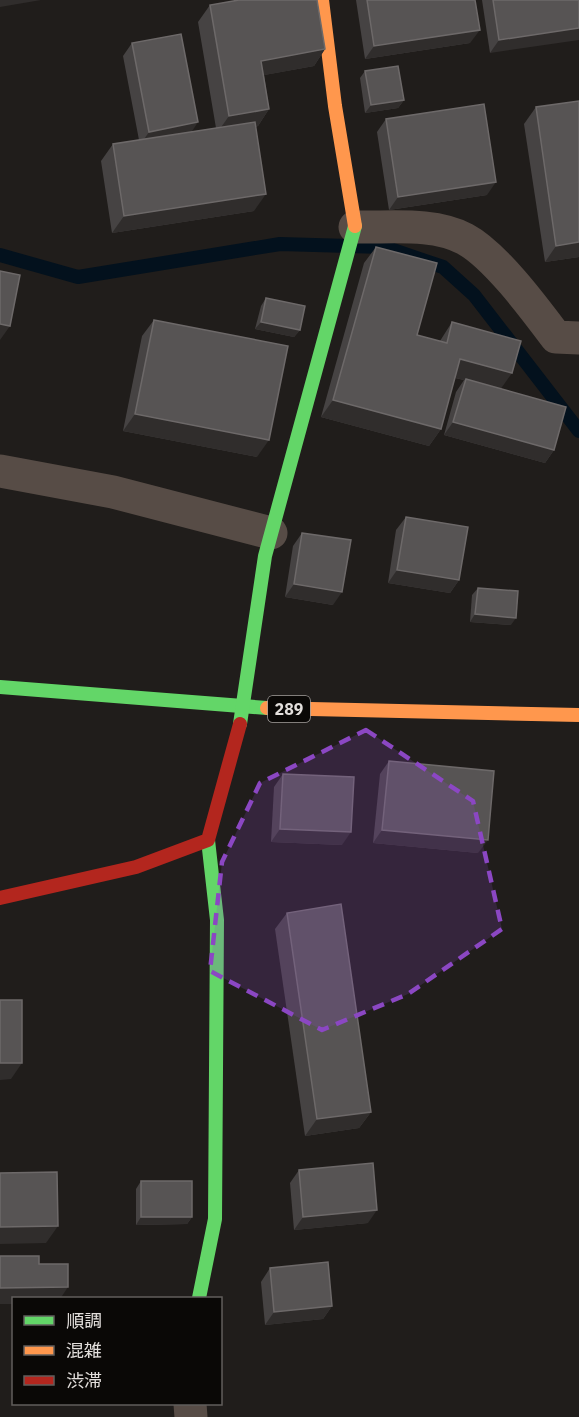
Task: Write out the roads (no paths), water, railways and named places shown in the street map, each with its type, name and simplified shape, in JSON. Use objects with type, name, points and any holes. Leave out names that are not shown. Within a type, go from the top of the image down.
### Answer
[{"type":"main road","points":[[199,1297],[215,1219],[217,920],[208,840],[244,708],[265,556],[355,227],[335,106],[322,0]]},
{"type":"main road","name":"289","points":[[0,687],[244,708],[579,715]]},
{"type":"main road","points":[[0,898],[136,867],[208,840]]},
{"type":"street","points":[[355,227],[431,229],[464,239],[485,254],[556,337],[579,338]]},
{"type":"street","points":[[0,471],[113,492],[271,533]]},
{"type":"waterway","points":[[0,255],[78,277],[280,244],[384,247],[443,267],[474,295],[579,431]]}]
